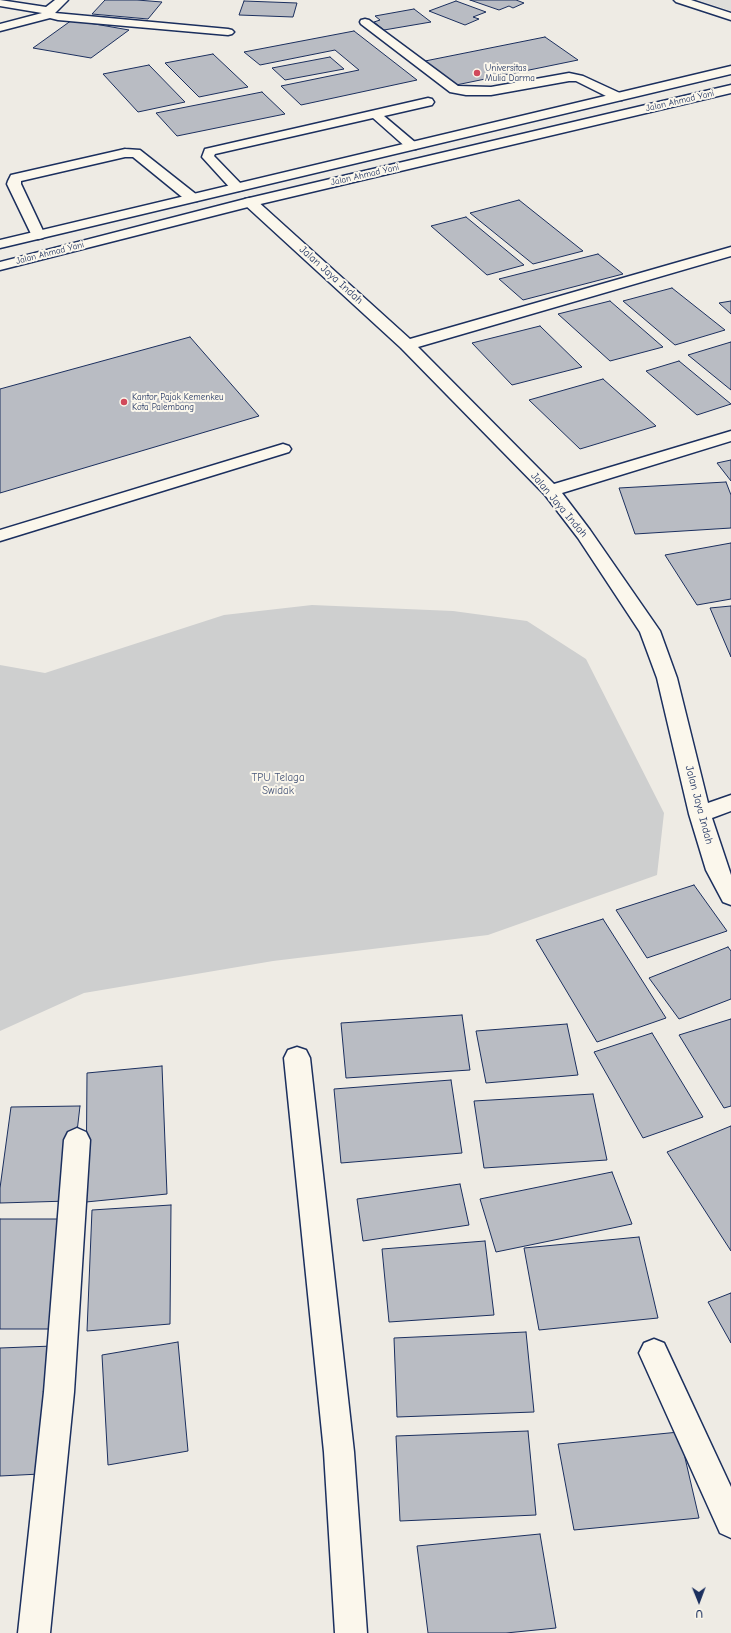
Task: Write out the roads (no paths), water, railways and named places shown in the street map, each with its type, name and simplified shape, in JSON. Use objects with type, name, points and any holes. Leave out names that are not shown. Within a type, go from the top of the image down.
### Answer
[{"type":"main road","points":[[0,28],[49,13],[62,0]]},
{"type":"main road","points":[[680,0],[731,17]]},
{"type":"main road","points":[[0,3],[49,13],[58,17],[110,23],[228,32]]},
{"type":"main road","name":"Jalan Ahmad Yani","points":[[0,244],[731,70]]},
{"type":"main road","name":"Jalan Ahmad Yani","points":[[0,266],[250,202],[731,89]]},
{"type":"main road","name":"Jalan Jaya Indah","points":[[250,202],[407,344],[551,491],[584,534],[650,631],[667,678],[700,814],[717,870],[731,896]]},
{"type":"main road","points":[[407,344],[731,251]]},
{"type":"main road","points":[[551,491],[731,436]]},
{"type":"main road","points":[[700,814],[731,803]]},
{"type":"main road","points":[[297,1058],[339,1452],[352,1633]]},
{"type":"main road","points":[[34,1633],[59,1392],[77,1140]]},
{"type":"main road","points":[[654,1353],[731,1522]]},
{"type":"lane","points":[[365,22],[454,89],[466,91],[491,90],[569,77],[583,79],[618,97]]},
{"type":"lane","points":[[237,187],[208,157],[208,152],[428,102]]},
{"type":"lane","points":[[375,114],[412,146]]},
{"type":"lane","points":[[38,235],[14,184],[16,178],[125,153],[136,153],[192,198]]},
{"type":"lane","points":[[0,536],[283,448]]},
{"type":"place","name":"Universitas Mulia Darma","points":[[477,73]]},
{"type":"place","name":"Kantor Pajak Kemenkeu Kota Palembang","points":[[124,402]]},
{"type":"park label","name":"TPU Telaga Swidak","points":[[278,784]]}]
